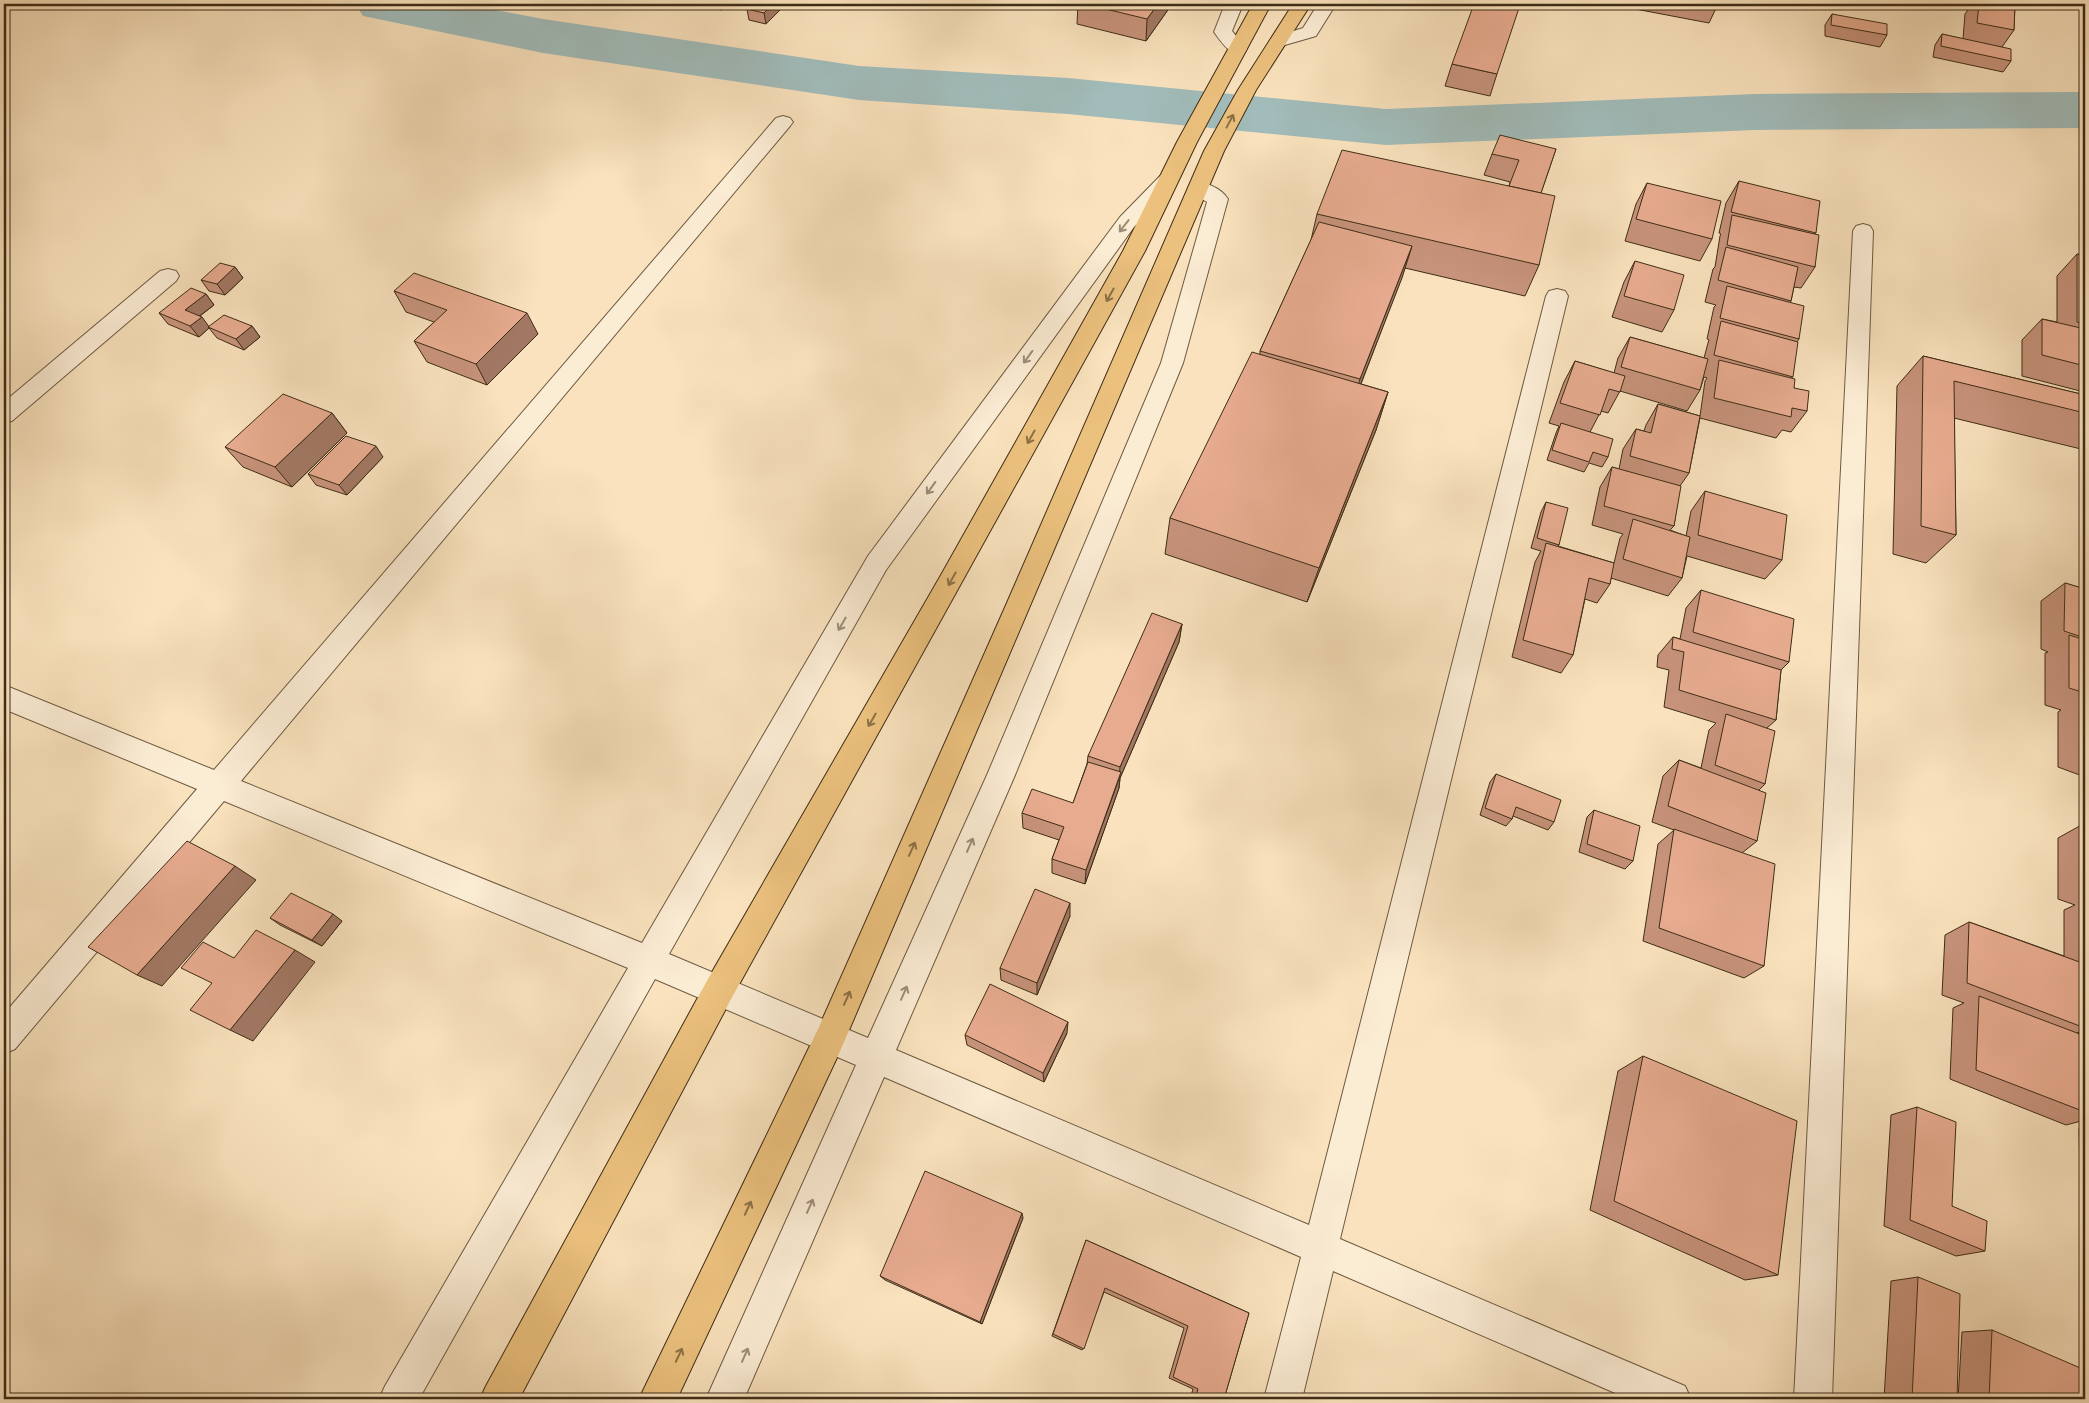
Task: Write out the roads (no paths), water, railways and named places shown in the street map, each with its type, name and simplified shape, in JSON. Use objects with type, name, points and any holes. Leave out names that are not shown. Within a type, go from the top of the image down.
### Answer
[{"type":"main road","points":[[499,1399],[719,990],[1124,269],[1187,142],[1262,4]]},
{"type":"main road","points":[[658,1399],[830,1038],[1023,596],[1214,151],[1247,90],[1302,4]]},
{"type":"street","points":[[1234,4],[1223,32],[1238,49]]},
{"type":"street","points":[[1278,42],[1310,32],[1327,4]]},
{"type":"street","points":[[4,1038],[783,122]]},
{"type":"street","points":[[398,1399],[877,563],[1127,222],[1170,178]]},
{"type":"street","points":[[725,1399],[1001,775],[1172,363],[1218,199],[1198,188]]},
{"type":"street","points":[[1813,1399],[1863,231]]},
{"type":"street","points":[[4,415],[168,276]]},
{"type":"street","points":[[1283,1399],[1557,296]]},
{"type":"street","points":[[4,697],[719,990],[1672,1399]]},
{"type":"waterway","points":[[382,4],[543,36],[859,83],[1068,96],[1386,127],[1755,112],[2085,110]]}]
